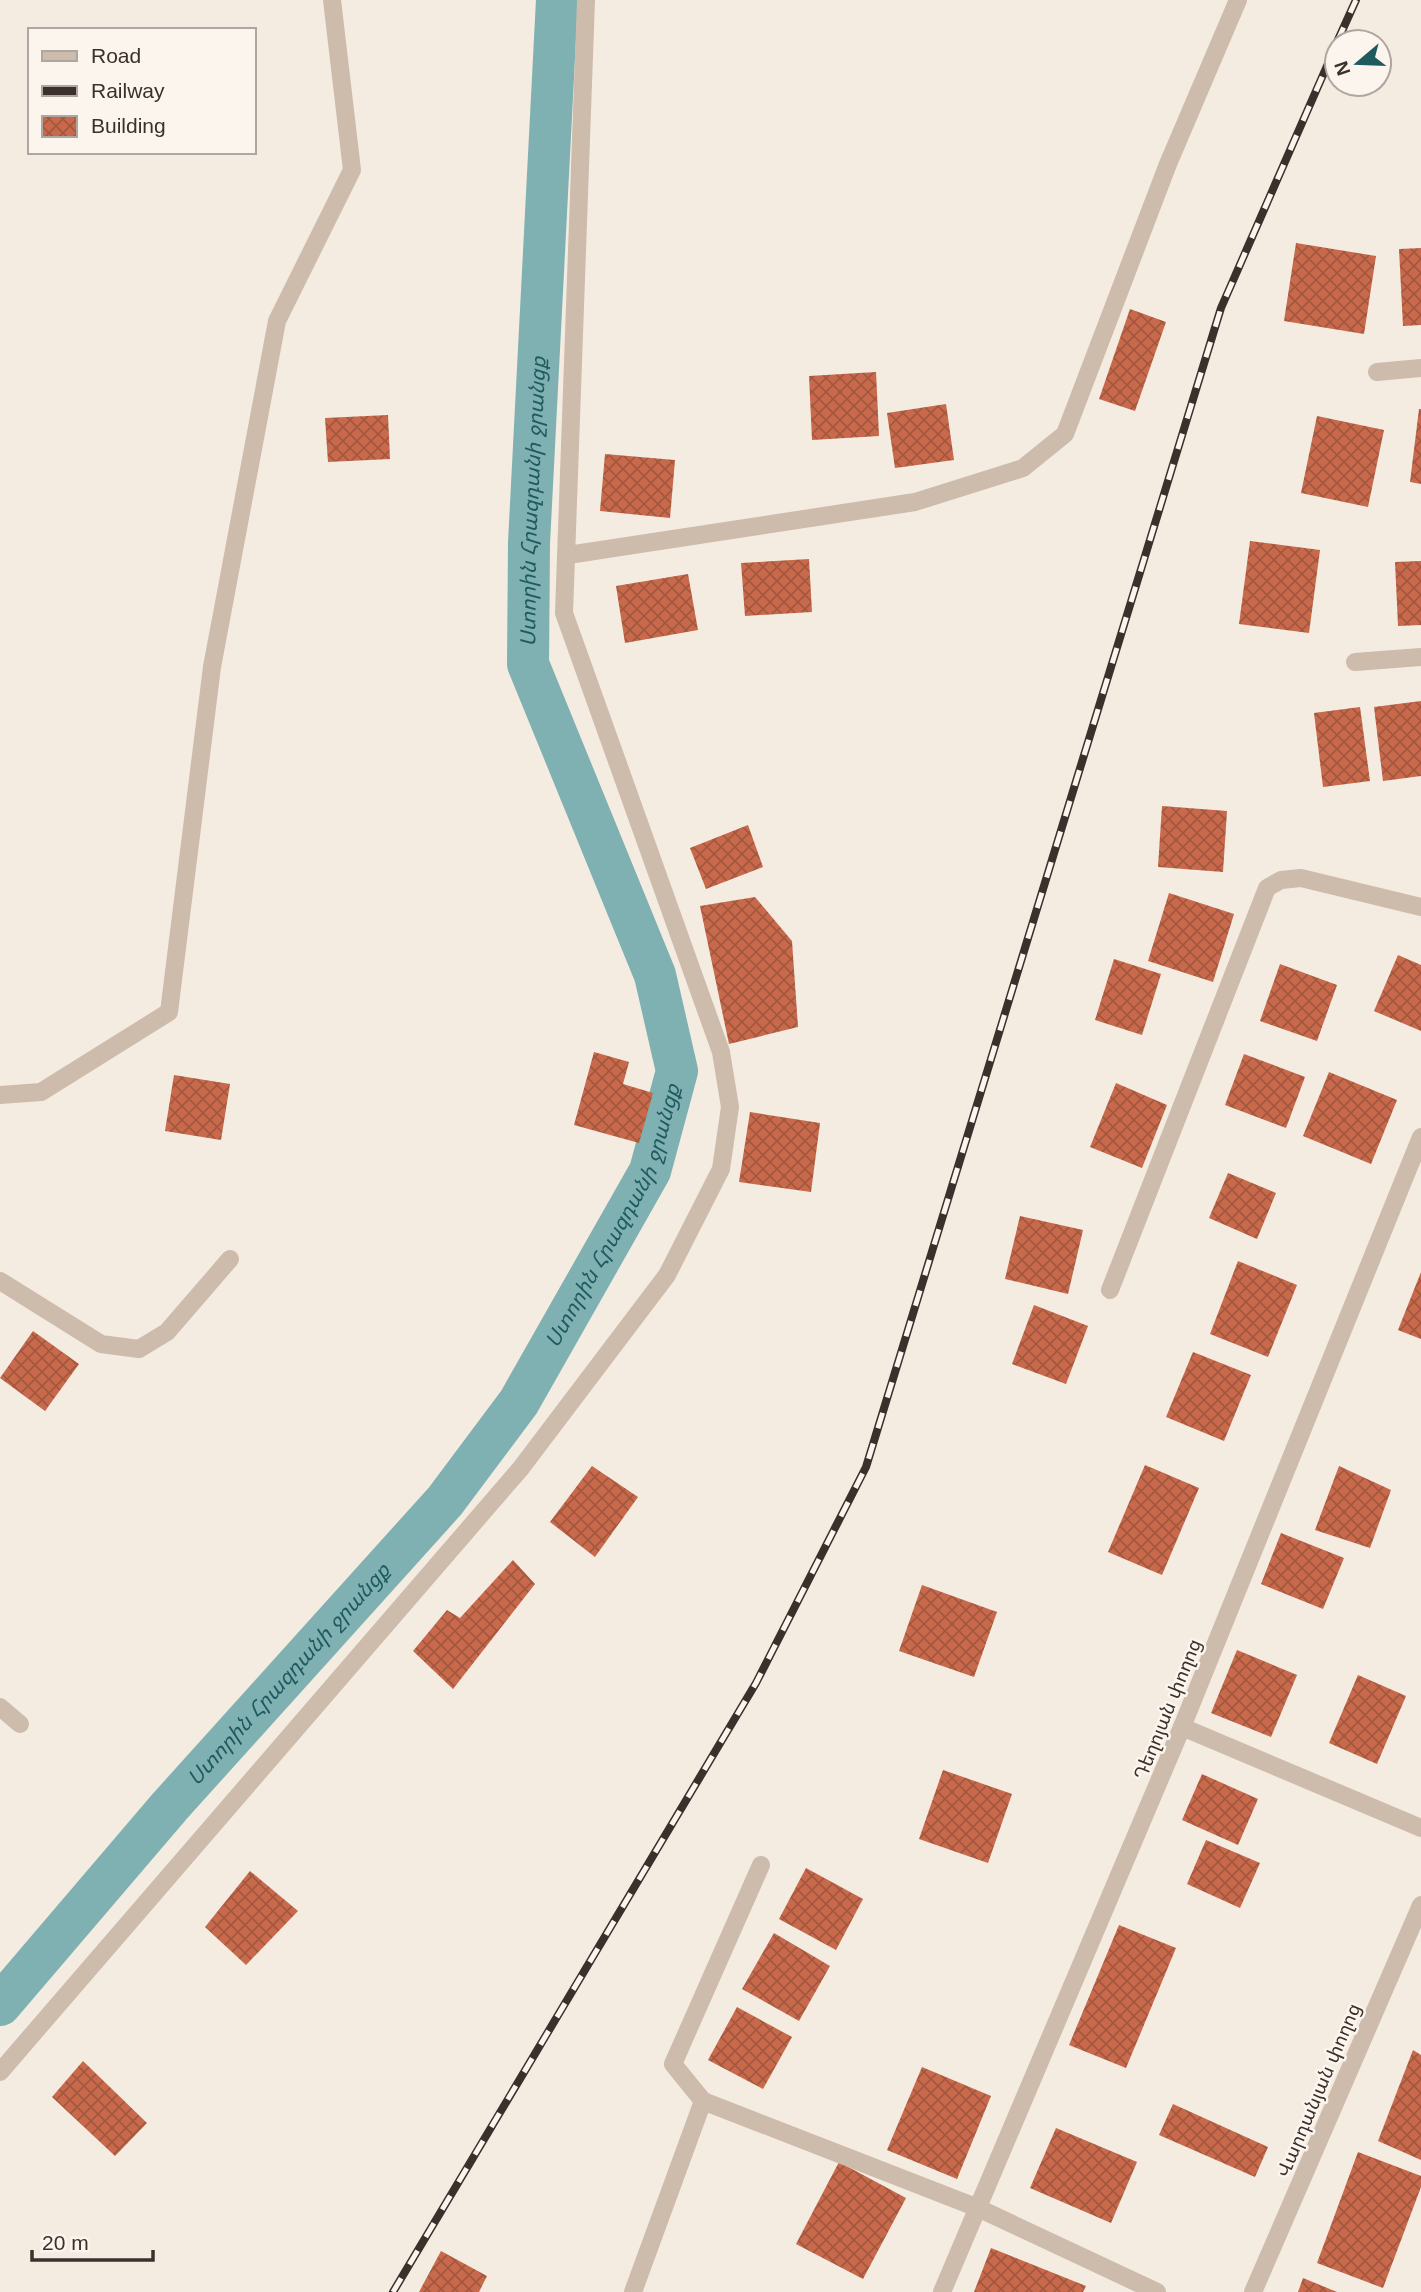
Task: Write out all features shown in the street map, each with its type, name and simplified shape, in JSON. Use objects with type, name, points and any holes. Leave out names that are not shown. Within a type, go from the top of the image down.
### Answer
[{"type":"street","points":[[0,1095],[41,1092],[169,1012],[212,667],[277,321],[352,170],[332,0]]},
{"type":"street","points":[[0,2072],[521,1468],[667,1275],[721,1170],[730,1107],[721,1052],[564,613],[586,0]]},
{"type":"street","points":[[568,555],[915,502],[1023,468],[1065,434],[1168,164],[1238,0]]},
{"type":"street","points":[[1377,372],[1421,368]]},
{"type":"street","points":[[1355,662],[1421,657]]},
{"type":"street","points":[[1110,1290],[1266,888],[1281,880],[1301,878],[1421,907]]},
{"type":"street","name":"Դեղոյան փողոց","points":[[942,2292],[1182,1727],[1421,1138]]},
{"type":"street","points":[[0,1281],[101,1343],[139,1349],[167,1332],[230,1259]]},
{"type":"street","points":[[0,1707],[20,1724]]},
{"type":"street","points":[[1182,1727],[1421,1828]]},
{"type":"street","points":[[761,1865],[673,2064],[702,2101],[978,2208],[1157,2292]]},
{"type":"street","name":"Վարդանյան փողոց","points":[[1253,2292],[1421,1905]]},
{"type":"street","points":[[633,2292],[702,2101]]},
{"type":"building","points":[[1296,243],[1376,256],[1364,334],[1284,321]]},
{"type":"building","points":[[1421,248],[1421,325],[1403,326],[1399,249]]},
{"type":"building","points":[[1130,309],[1166,322],[1135,411],[1099,399]]},
{"type":"building","points":[[876,372],[879,436],[812,440],[809,376]]},
{"type":"building","points":[[946,404],[954,460],[895,468],[887,413]]},
{"type":"building","points":[[1421,409],[1421,484],[1410,482]]},
{"type":"building","points":[[388,415],[390,459],[328,462],[325,418]]},
{"type":"building","points":[[1317,416],[1384,430],[1368,507],[1301,493]]},
{"type":"building","points":[[605,454],[675,460],[670,518],[600,511]]},
{"type":"building","points":[[1250,541],[1320,550],[1309,633],[1239,624]]},
{"type":"building","points":[[809,559],[812,612],[745,616],[741,563]]},
{"type":"building","points":[[1421,561],[1421,625],[1398,626],[1395,562]]},
{"type":"building","points":[[688,574],[698,630],[625,643],[616,586]]},
{"type":"building","points":[[1421,701],[1421,776],[1383,781],[1374,707]]},
{"type":"building","points":[[1360,707],[1370,781],[1323,787],[1314,713]]},
{"type":"building","points":[[1162,806],[1227,811],[1223,872],[1158,867]]},
{"type":"building","points":[[748,825],[763,867],[706,889],[690,848]]},
{"type":"building","points":[[1169,893],[1234,914],[1213,982],[1148,961]]},
{"type":"building","points":[[755,897],[792,941],[798,1027],[729,1044],[700,906]]},
{"type":"building","points":[[1398,955],[1421,965],[1421,1031],[1374,1011]]},
{"type":"building","points":[[1114,959],[1161,974],[1142,1035],[1095,1020]]},
{"type":"building","points":[[1280,964],[1337,985],[1317,1041],[1260,1021]]},
{"type":"building","points":[[594,1052],[629,1062],[623,1084],[653,1093],[639,1143],[574,1125]]},
{"type":"building","points":[[1244,1054],[1305,1077],[1286,1128],[1225,1105]]},
{"type":"building","points":[[1329,1072],[1397,1100],[1371,1164],[1303,1136]]},
{"type":"building","points":[[174,1075],[230,1084],[221,1140],[165,1131]]},
{"type":"building","points":[[1116,1083],[1167,1105],[1142,1168],[1090,1147]]},
{"type":"building","points":[[750,1112],[820,1123],[811,1192],[739,1182]]},
{"type":"building","points":[[1228,1173],[1276,1193],[1257,1239],[1209,1218]]},
{"type":"building","points":[[1020,1216],[1083,1230],[1068,1294],[1005,1279]]},
{"type":"building","points":[[1238,1261],[1297,1285],[1268,1357],[1210,1334]]},
{"type":"building","points":[[1421,1272],[1421,1339],[1398,1330]]},
{"type":"building","points":[[1034,1305],[1088,1326],[1066,1384],[1012,1364]]},
{"type":"building","points":[[33,1331],[79,1364],[45,1411],[0,1378]]},
{"type":"building","points":[[1193,1352],[1251,1375],[1224,1441],[1166,1417]]},
{"type":"building","points":[[1145,1465],[1199,1488],[1162,1575],[1108,1552]]},
{"type":"building","points":[[592,1466],[638,1497],[595,1557],[550,1522]]},
{"type":"building","points":[[1339,1466],[1391,1490],[1370,1548],[1315,1530]]},
{"type":"building","points":[[1281,1533],[1344,1558],[1323,1609],[1261,1584]]},
{"type":"building","points":[[513,1560],[535,1584],[453,1689],[413,1651],[447,1610],[460,1618]]},
{"type":"building","points":[[922,1585],[997,1612],[974,1677],[899,1651]]},
{"type":"building","points":[[1237,1650],[1297,1675],[1271,1737],[1211,1713]]},
{"type":"building","points":[[1358,1675],[1406,1696],[1377,1764],[1329,1743]]},
{"type":"building","points":[[943,1770],[1012,1794],[988,1863],[919,1839]]},
{"type":"building","points":[[1202,1774],[1258,1799],[1238,1845],[1182,1820]]},
{"type":"building","points":[[1206,1840],[1260,1863],[1240,1908],[1187,1884]]},
{"type":"building","points":[[806,1868],[863,1899],[836,1950],[779,1919]]},
{"type":"building","points":[[250,1871],[298,1911],[246,1965],[205,1927]]},
{"type":"building","points":[[1119,1925],[1176,1948],[1126,2068],[1069,2045]]},
{"type":"building","points":[[774,1933],[830,1966],[799,2021],[742,1989]]},
{"type":"building","points":[[737,2007],[792,2037],[763,2089],[708,2060]]},
{"type":"building","points":[[1413,2050],[1421,2055],[1421,2160],[1378,2141]]},
{"type":"building","points":[[83,2061],[147,2123],[115,2156],[52,2097]]},
{"type":"building","points":[[922,2067],[991,2096],[957,2179],[887,2150]]},
{"type":"building","points":[[1173,2104],[1268,2147],[1255,2177],[1159,2135]]},
{"type":"building","points":[[1056,2128],[1137,2162],[1111,2223],[1030,2188]]},
{"type":"building","points":[[1358,2152],[1421,2176],[1421,2187],[1383,2288],[1317,2263]]},
{"type":"building","points":[[839,2162],[906,2198],[863,2279],[796,2244]]},
{"type":"building","points":[[991,2248],[1086,2286],[1083,2292],[974,2292]]},
{"type":"building","points":[[441,2251],[487,2276],[479,2292],[419,2292]]},
{"type":"building","points":[[1303,2278],[1337,2292],[1298,2292]]},
{"type":"waterway","name":"Ստորին Հրազդանի ջրանցք","points":[[0,2005],[170,1806],[445,1501],[519,1402],[650,1171],[677,1071],[655,975],[528,664],[529,543],[557,0]]},
{"type":"railway","points":[[1343,28],[1356,0]]},
{"type":"railway","points":[[393,2292],[756,1683],[866,1467],[1221,308],[1323,75]]}]
